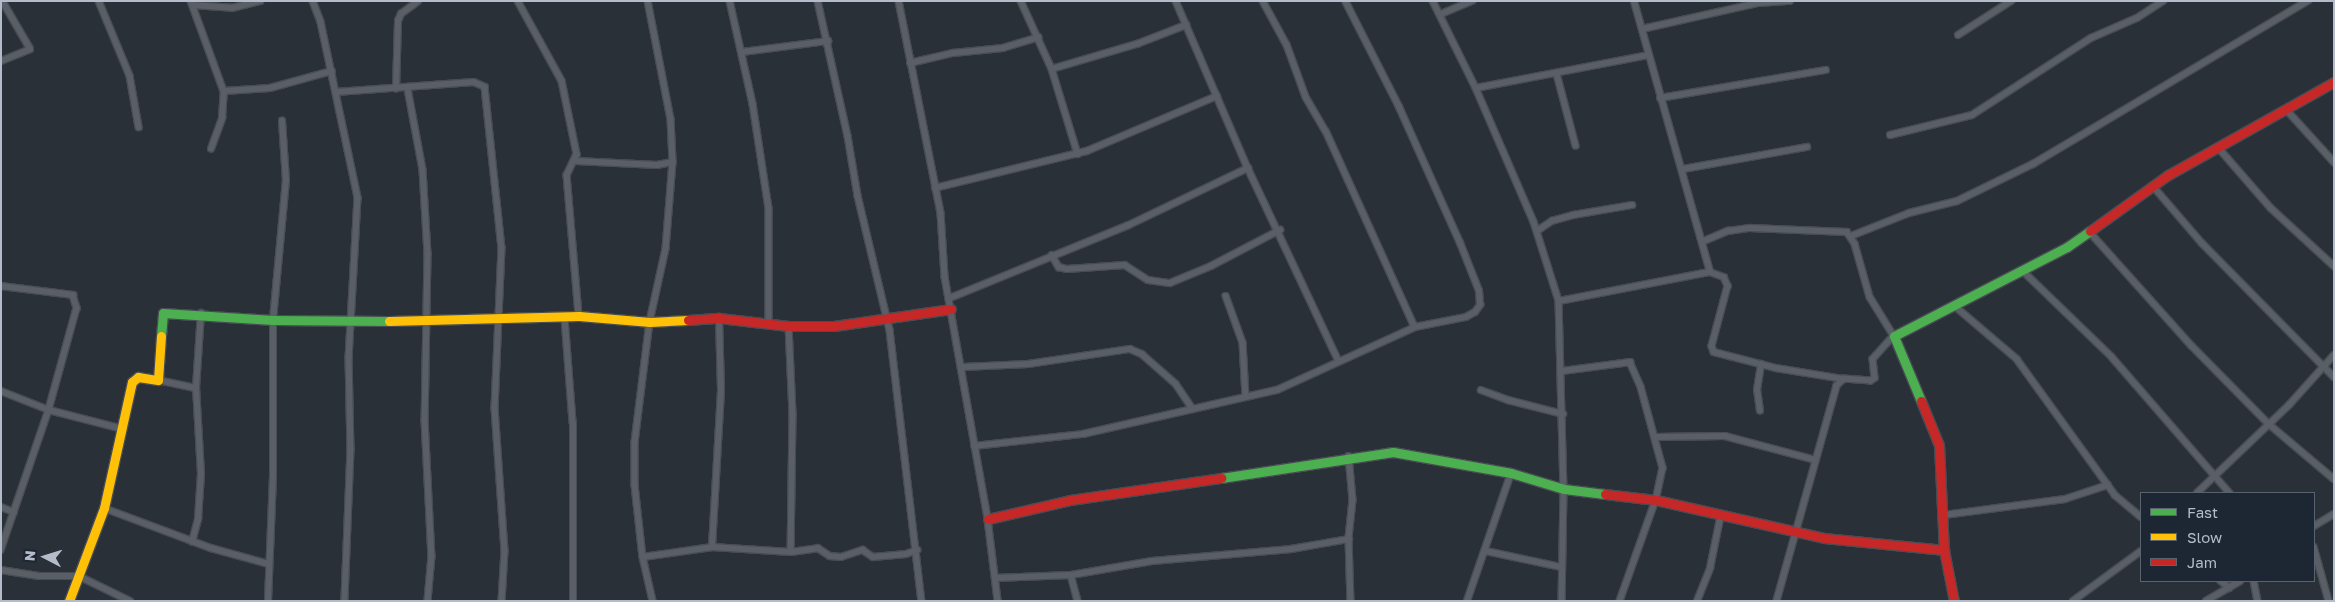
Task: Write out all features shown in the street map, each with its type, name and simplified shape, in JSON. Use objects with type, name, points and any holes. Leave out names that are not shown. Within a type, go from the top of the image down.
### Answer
[{"type":"street","points":[[1,61],[30,49],[2,1]]},
{"type":"street","points":[[99,1],[130,76],[139,127]]},
{"type":"street","points":[[211,149],[222,118],[224,91],[192,3],[232,8],[260,1]]},
{"type":"street","points":[[314,1],[332,71],[358,198],[353,320],[349,357],[350,449],[345,601]]},
{"type":"street","points":[[396,89],[398,21],[401,14],[418,1]]},
{"type":"street","points":[[518,1],[562,81],[576,161],[567,175],[579,316]]},
{"type":"street","points":[[648,1],[671,119],[672,162],[666,249],[650,322],[635,442],[635,485],[643,557],[653,601]]},
{"type":"street","points":[[730,1],[742,52],[769,208],[769,323]]},
{"type":"street","points":[[818,1],[828,41],[858,196],[888,320],[922,601]]},
{"type":"street","points":[[900,1],[910,63],[941,213],[944,278],[950,298],[963,367],[974,446],[988,519],[998,601]]},
{"type":"street","points":[[1021,1],[1052,69],[1078,154]]},
{"type":"street","points":[[1176,1],[1248,168],[1280,230],[1338,359]]},
{"type":"street","points":[[1263,1],[1287,45],[1306,97],[1326,131],[1415,327]]},
{"type":"street","points":[[974,446],[1083,434],[1277,390],[1338,359],[1405,334],[1415,327],[1466,317],[1475,312],[1480,305],[1479,292],[1399,107],[1345,1]]},
{"type":"street","points":[[1433,1],[1476,88],[1537,231],[1559,301],[1564,489],[1561,567],[1562,601]]},
{"type":"street","points":[[1441,14],[1472,1]]},
{"type":"street","points":[[1634,1],[1660,98],[1704,241],[1710,272]]},
{"type":"street","points":[[1642,29],[1758,2],[1790,1]]},
{"type":"street","points":[[1958,35],[2011,1]]},
{"type":"street","points":[[1890,135],[1972,115],[2091,38],[2137,18],[2163,1]]},
{"type":"street","points":[[1851,236],[1895,222],[1909,213],[1957,201],[2033,164],[2308,1]]},
{"type":"street","points":[[1052,69],[1137,44],[1186,25]]},
{"type":"street","points":[[910,63],[953,54],[1003,48],[1038,37]]},
{"type":"street","points":[[742,52],[828,41]]},
{"type":"street","points":[[1476,88],[1649,55]]},
{"type":"street","points":[[1660,98],[1826,70]]},
{"type":"street","points":[[224,91],[270,88],[332,71]]},
{"type":"street","points":[[1557,74],[1576,146]]},
{"type":"street","points":[[336,92],[474,82],[484,87],[502,248],[501,318],[495,408],[505,551],[502,601]]},
{"type":"street","points":[[1559,301],[1710,272],[1724,277],[1728,286],[1713,350],[1724,356],[1761,364],[1844,379],[1871,381],[1875,378],[1875,355],[1894,336],[2022,270],[2089,231],[2153,186],[2334,82]]},
{"type":"street","points":[[408,88],[424,182],[429,322],[425,420],[432,556],[428,601]]},
{"type":"street","points":[[935,188],[1078,154],[1124,138],[1217,96]]},
{"type":"street","points":[[2286,109],[2334,162]]},
{"type":"street","points":[[268,601],[273,320],[286,181],[282,121]]},
{"type":"street","points":[[1683,169],[1806,147]]},
{"type":"street","points":[[2218,147],[2271,208],[2334,266]]},
{"type":"street","points":[[576,161],[657,165],[672,162]]},
{"type":"street","points":[[950,298],[1129,225],[1248,168]]},
{"type":"street","points":[[2153,186],[2202,243],[2334,377]]},
{"type":"street","points":[[1537,231],[1552,221],[1573,215],[1632,205]]},
{"type":"street","points":[[1704,241],[1728,231],[1750,228],[1841,230],[1851,236],[1870,297],[1894,336],[1939,444],[1944,515],[1944,550],[1954,601]]},
{"type":"street","points":[[1052,255],[1059,267],[1067,269],[1125,265],[1148,280],[1170,284],[1211,266],[1280,230]]},
{"type":"street","points":[[2089,231],[2192,346],[2269,424],[2334,479]]},
{"type":"street","points":[[2022,270],[2112,356],[2214,477],[2229,492]]},
{"type":"street","points":[[1,286],[74,295],[77,300],[49,410],[1,550]]},
{"type":"street","points":[[1226,296],[1243,343],[1246,397]]},
{"type":"street","points":[[1955,306],[2017,359],[2115,495],[2140,516]]},
{"type":"street","points":[[158,380],[163,313],[201,313],[273,320],[429,322],[579,316],[650,322],[719,318],[789,326],[834,326],[888,320],[951,309]]},
{"type":"street","points":[[192,542],[198,519],[201,474],[196,388],[201,313]]},
{"type":"street","points":[[565,318],[573,423],[573,601]]},
{"type":"street","points":[[712,547],[721,390],[719,318]]},
{"type":"street","points":[[789,326],[794,414],[791,552]]},
{"type":"street","points":[[963,367],[1028,364],[1130,349],[1142,354],[1176,384],[1193,409]]},
{"type":"street","points":[[2198,492],[2269,424],[2334,355]]},
{"type":"street","points":[[1562,371],[1630,362],[1641,387],[1663,468],[1656,500],[1620,601]]},
{"type":"street","points":[[1760,411],[1757,390],[1761,364]]},
{"type":"street","points":[[70,601],[104,508],[132,382],[138,377],[196,388]]},
{"type":"street","points":[[1777,601],[1837,386],[1844,379]]},
{"type":"street","points":[[1481,390],[1563,414]]},
{"type":"street","points":[[1,391],[49,410],[123,429]]},
{"type":"street","points":[[1655,437],[1725,436],[1816,460]]},
{"type":"street","points":[[988,519],[1070,500],[1349,456],[1393,452],[1512,473],[1564,489],[1656,500],[1797,532],[1944,550]]},
{"type":"street","points":[[1349,456],[1352,500],[1349,539],[1351,601]]},
{"type":"street","points":[[1467,601],[1512,473]]},
{"type":"street","points":[[1944,515],[2065,499],[2108,485]]},
{"type":"street","points":[[1,507],[14,512]]},
{"type":"street","points":[[104,508],[192,542],[269,564]]},
{"type":"street","points":[[1697,601],[1710,568],[1721,514]]},
{"type":"street","points":[[2315,525],[2334,514]]},
{"type":"street","points":[[995,578],[1071,575],[1152,562],[1291,549],[1349,539]]},
{"type":"street","points":[[643,557],[712,547],[791,552],[818,548],[830,556],[841,557],[863,550],[873,557],[906,554],[917,550]]},
{"type":"street","points":[[2315,550],[2330,597]]},
{"type":"street","points":[[1486,551],[1561,567]]},
{"type":"street","points":[[2073,601],[2140,552]]},
{"type":"street","points":[[1,570],[39,576],[79,576],[130,601]]},
{"type":"street","points":[[1071,575],[1078,601]]},
{"type":"street","points":[[2222,582],[2230,588]]},
{"type":"street","points":[[2206,601],[2239,582]]},
{"type":"street","points":[[2254,582],[2258,601]]},
{"type":"traffic: fast","points":[[1921,401],[1894,336],[2067,247],[2090,231]]},
{"type":"traffic: fast","points":[[161,336],[163,313],[273,320],[389,321]]},
{"type":"traffic: fast","points":[[1221,478],[1393,452],[1511,473],[1564,489],[1605,494]]},
{"type":"traffic: slow","points":[[389,321],[579,316],[650,322],[688,320]]},
{"type":"traffic: slow","points":[[69,601],[104,508],[132,382],[138,377],[158,380],[161,336]]},
{"type":"traffic: jam","points":[[2090,231],[2168,175],[2334,82]]},
{"type":"traffic: jam","points":[[688,320],[719,318],[789,326],[834,326],[951,309]]},
{"type":"traffic: jam","points":[[1921,401],[1939,445],[1944,550],[1954,601]]},
{"type":"traffic: jam","points":[[988,519],[1070,500],[1221,478]]},
{"type":"traffic: jam","points":[[1605,494],[1656,500],[1824,538],[1944,550]]}]
